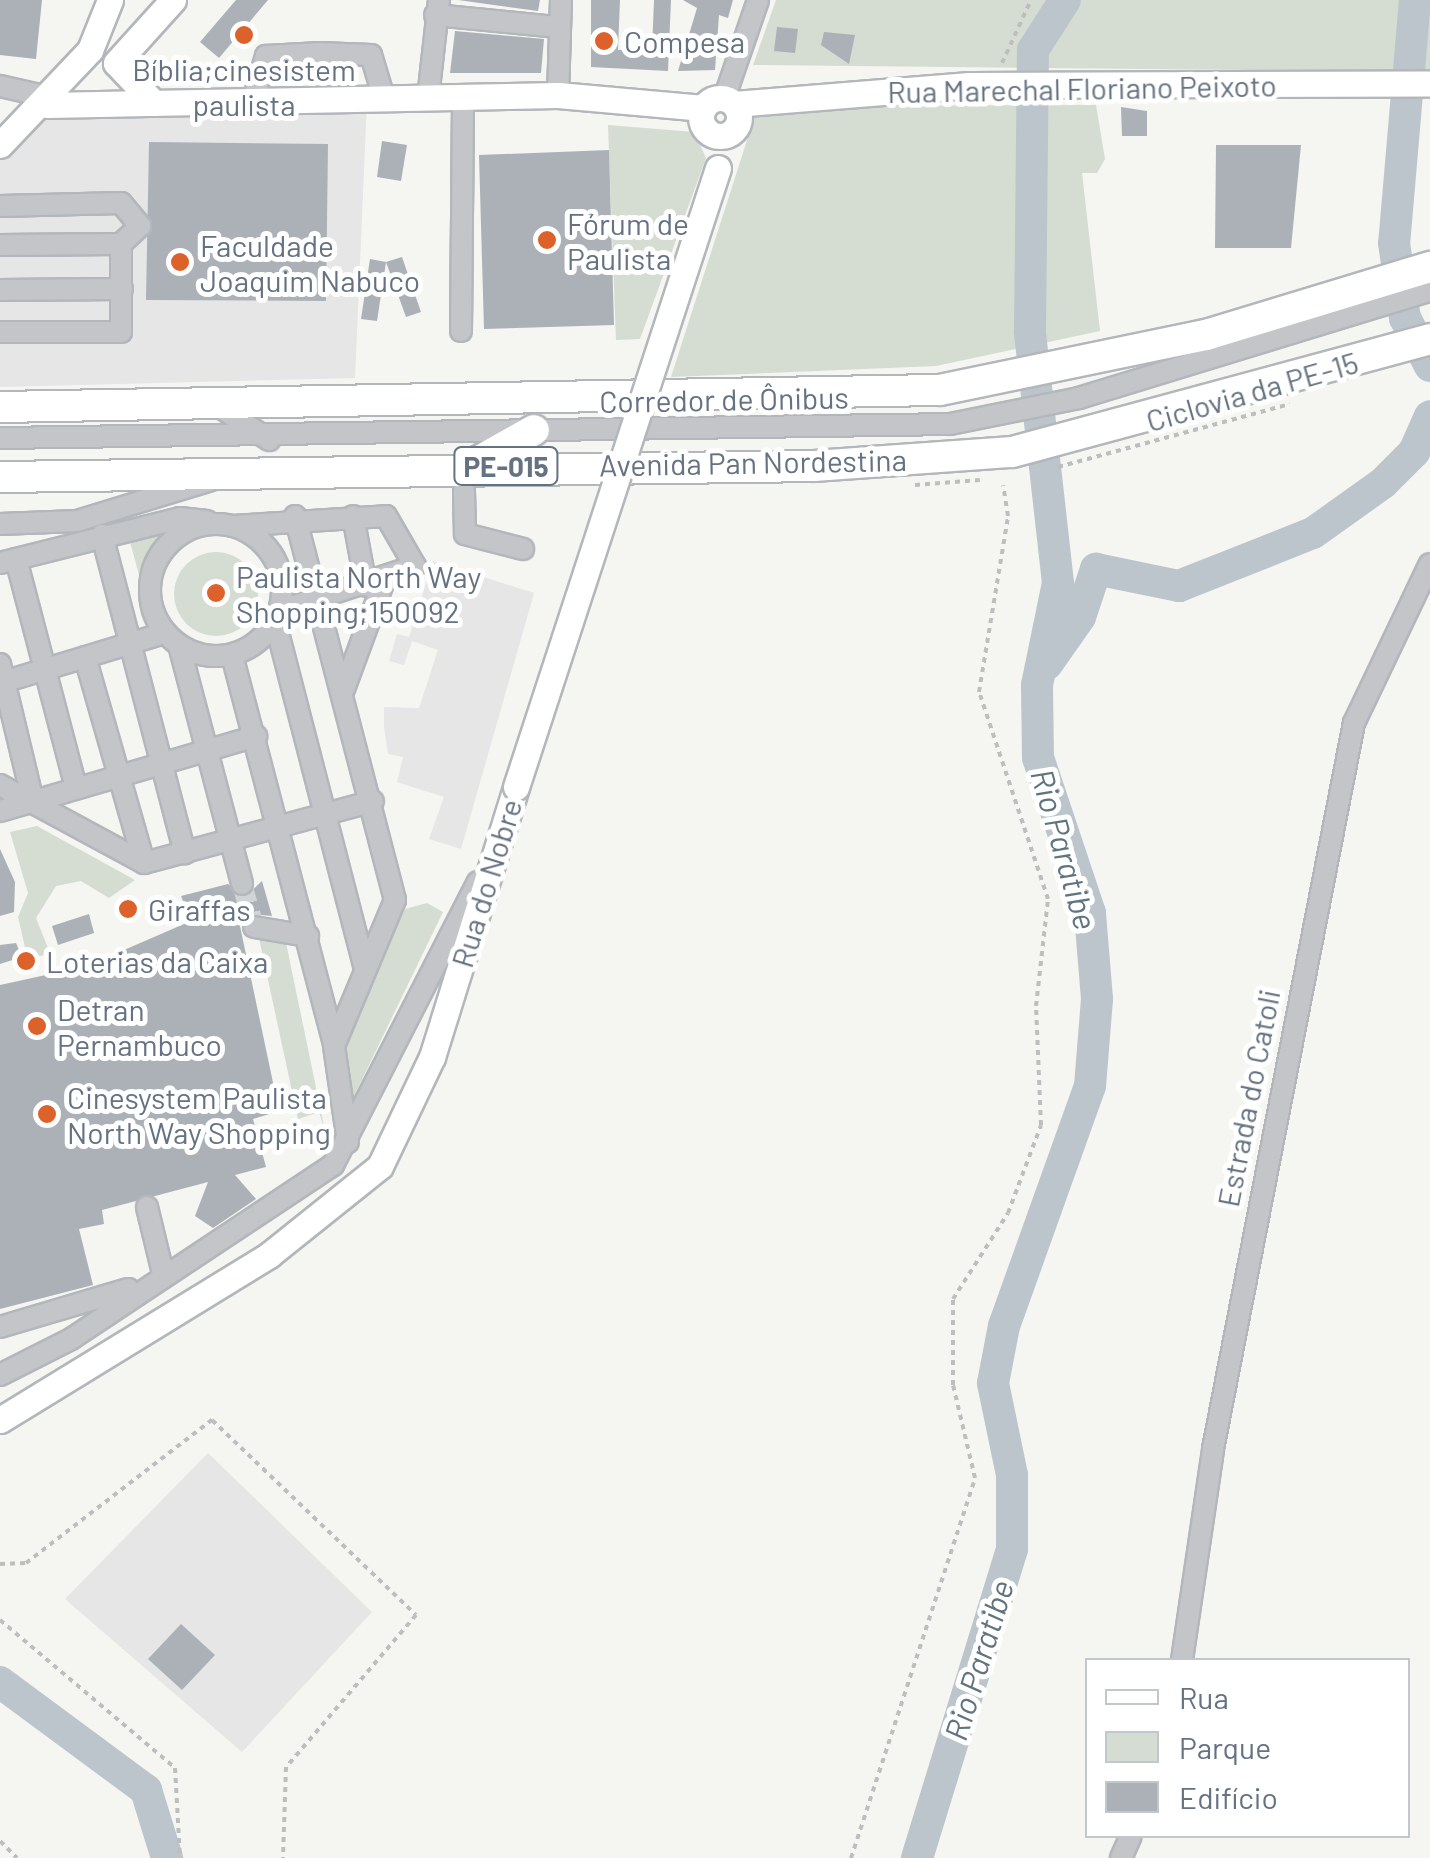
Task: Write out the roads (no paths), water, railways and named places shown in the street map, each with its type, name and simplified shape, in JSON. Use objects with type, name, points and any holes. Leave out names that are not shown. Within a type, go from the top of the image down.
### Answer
[{"type":"highway","name":"PE-015","points":[[0,407],[770,396],[1094,378],[1388,291],[1430,267]]},
{"type":"highway","name":"Avenida Pan Nordestina","points":[[0,478],[222,475],[467,479],[815,466],[1104,445],[1430,339]]},
{"type":"highway","points":[[467,479],[534,430]]},
{"type":"main road","points":[[154,103],[116,70],[173,0]]},
{"type":"main road","points":[[0,145],[50,102],[109,5],[152,22]]},
{"type":"main road","name":"Rua Marechal Floriano Peixoto","points":[[50,102],[558,96],[721,114],[1006,86],[1430,83]]},
{"type":"main road","name":"Rua do Nobre","points":[[0,1420],[269,1255],[380,1166],[432,1057],[720,163],[721,114]]},
{"type":"street","points":[[558,96],[561,0]]},
{"type":"street","points":[[721,114],[758,0]]},
{"type":"street","points":[[428,98],[437,8],[558,27]]},
{"type":"street","points":[[254,101],[266,56],[320,53],[371,55],[384,98]]},
{"type":"street","points":[[0,86],[50,102]]},
{"type":"street","points":[[461,331],[464,97]]},
{"type":"street","points":[[0,206],[122,202],[140,226],[121,244],[0,245]]},
{"type":"street","points":[[0,332],[122,332],[121,244]]},
{"type":"street","points":[[0,290],[122,290]]},
{"type":"street","points":[[1388,291],[1430,291]]},
{"type":"street","name":"Corredor de Ônibus","points":[[0,438],[269,440],[534,430],[768,433],[1008,412],[1094,378]]},
{"type":"street","points":[[214,403],[269,440]]},
{"type":"street","points":[[0,524],[78,521],[222,475]]},
{"type":"street","points":[[467,479],[466,534],[523,549]]},
{"type":"street","points":[[295,516],[344,689],[395,900],[334,1046]]},
{"type":"street","points":[[232,655],[277,616],[320,599],[414,572],[406,545],[389,516],[295,516],[185,531],[160,556],[150,595],[172,639],[242,884]]},
{"type":"street","points":[[344,689],[375,584],[353,516]]},
{"type":"street","points":[[76,788],[46,669],[8,561],[180,518],[227,524],[270,552],[277,616],[365,969]]},
{"type":"street","points":[[102,535],[185,853]]},
{"type":"street","name":"Estrada do Catoli","points":[[1182,1658],[1213,1450],[1354,724],[1430,564]]},
{"type":"street","points":[[33,801],[2,676],[46,669],[130,643],[172,639],[232,655]]},
{"type":"street","points":[[232,655],[282,826],[334,1046],[348,1142]]},
{"type":"street","points":[[85,657],[144,863]]},
{"type":"street","points":[[0,811],[256,736]]},
{"type":"street","points":[[0,784],[144,863],[373,801]]},
{"type":"street","points":[[0,1376],[71,1339],[154,1278],[319,1177],[348,1142],[499,842]]},
{"type":"street","points":[[254,928],[308,936]]},
{"type":"street","points":[[146,1207],[154,1278]]},
{"type":"street","points":[[0,1328],[154,1278]]},
{"type":"street","points":[[61,1310],[71,1339]]},
{"type":"waterway","name":"Rio Paratibe","points":[[917,1858],[1012,1549],[1012,1475],[993,1383],[1004,1326],[1090,1086],[1097,999],[1090,913],[1038,758],[1037,685],[1058,583],[1030,332],[1033,50],[1065,0]]},
{"type":"waterway","points":[[1415,0],[1394,243],[1405,318],[1430,366]]},
{"type":"waterway","points":[[1047,664],[1080,617],[1096,569],[1179,586],[1313,533],[1383,483],[1414,452],[1430,416]]},
{"type":"waterway","name":"Rio Paratibe","points":[[0,1682],[146,1790],[167,1858]]},
{"type":"tunnel","points":[[242,884],[254,927]]},
{"type":"place","name":"Bíblia;cinesistem paulista","points":[[244,35]]},
{"type":"place","name":"Compesa","points":[[604,41]]},
{"type":"place","name":"Fórum de Paulista","points":[[547,240]]},
{"type":"place","name":"Faculdade Joaquim Nabuco","points":[[180,262]]},
{"type":"place","name":"Paulista North Way Shopping;150092","points":[[216,593]]},
{"type":"place","name":"Giraffas","points":[[128,909]]},
{"type":"place","name":"Loterias da Caixa","points":[[26,961]]},
{"type":"place","name":"Detran Pernambuco","points":[[37,1026]]},
{"type":"place","name":"Cinesystem Paulista North Way Shopping","points":[[47,1114]]}]
